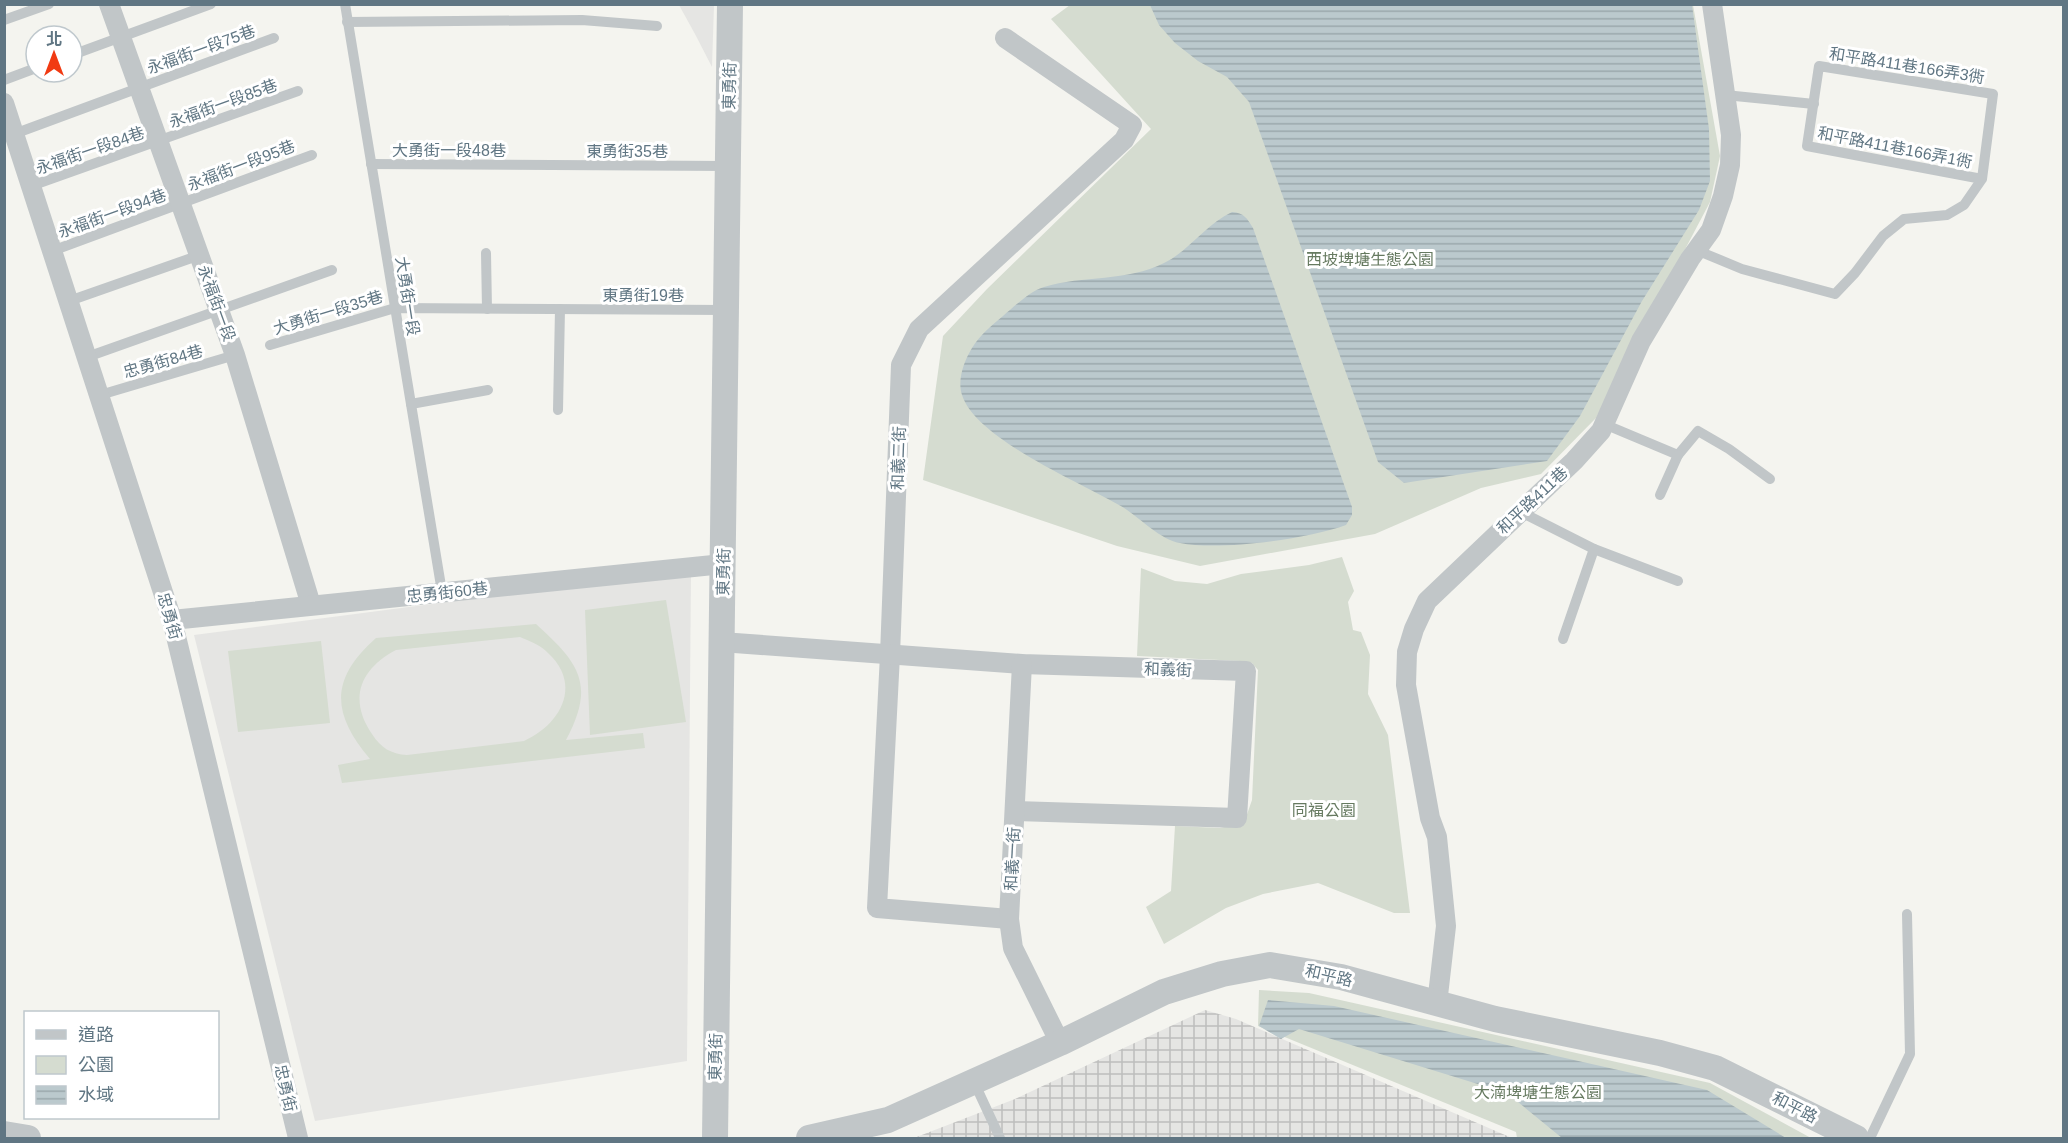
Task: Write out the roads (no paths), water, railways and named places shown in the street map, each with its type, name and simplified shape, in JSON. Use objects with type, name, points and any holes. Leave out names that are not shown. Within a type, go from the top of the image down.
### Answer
[{"type":"street","name":"永福街一段","points":[[109,4],[236,355],[311,605]]},
{"type":"street","name":"東勇街","points":[[715,1138],[730,4]]},
{"type":"street","name":"和平路411巷","points":[[1437,1004],[1446,926],[1437,837],[1430,818],[1406,685],[1407,652],[1427,601],[1574,460],[1604,424],[1641,341],[1696,250],[1711,230],[1724,196],[1731,135],[1712,4]]},
{"type":"street","name":"和義二街","points":[[1005,38],[1132,125],[1124,140],[919,329],[901,365],[891,655],[877,908],[1009,920]]},
{"type":"street","name":"忠勇街","points":[[4,104],[172,620],[298,1138]]},
{"type":"street","name":"忠勇街60巷","points":[[172,620],[723,564]]},
{"type":"street","name":"和義街","points":[[722,642],[1022,664],[1246,671],[1237,818],[1015,811]]},
{"type":"street","name":"和義一街","points":[[1022,664],[1009,920],[1013,948],[1060,1043]]},
{"type":"street","name":"和平路","points":[[809,1138],[888,1120],[1060,1043],[1164,992],[1222,974],[1270,965],[1341,977],[1437,1004],[1714,1068],[1856,1138]]},
{"type":"street","points":[[4,1134],[28,1138]]},
{"type":"lane","points":[[4,20],[49,4]]},
{"type":"lane","points":[[84,50],[211,4]]},
{"type":"lane","name":"大勇街一段","points":[[345,4],[442,592]]},
{"type":"lane","points":[[347,22],[582,20],[657,26]]},
{"type":"lane","name":"永福街一段75巷","points":[[14,134],[274,38]]},
{"type":"lane","name":"和平路411巷166弄3衖","points":[[1814,104],[1819,66],[1993,94],[1982,179]]},
{"type":"lane","points":[[4,80],[24,72]]},
{"type":"lane","name":"永福街一段85巷","points":[[159,142],[298,91]]},
{"type":"lane","points":[[1725,95],[1814,104]]},
{"type":"lane","name":"和平路411巷166弄1衖","points":[[1814,104],[1807,146],[1982,179]]},
{"type":"lane","name":"永福街一段84巷","points":[[31,186],[159,142]]},
{"type":"lane","name":"永福街一段95巷","points":[[181,204],[312,155]]},
{"type":"lane","name":"大勇街一段48巷","points":[[371,164],[526,165]]},
{"type":"lane","name":"東勇街35巷","points":[[526,165],[728,166]]},
{"type":"lane","points":[[1696,250],[1742,269],[1835,294],[1883,236],[1904,219],[1947,215],[1964,205],[1982,179]]},
{"type":"lane","name":"永福街一段94巷","points":[[52,251],[181,204]]},
{"type":"lane","points":[[486,253],[487,309]]},
{"type":"lane","points":[[69,301],[200,255]]},
{"type":"lane","points":[[87,357],[332,270]]},
{"type":"lane","name":"大勇街一段35巷","points":[[270,345],[395,308],[487,309]]},
{"type":"lane","name":"東勇街19巷","points":[[487,309],[727,310]]},
{"type":"lane","points":[[558,410],[560,309]]},
{"type":"lane","name":"忠勇街84巷","points":[[100,395],[236,355]]},
{"type":"lane","points":[[411,405],[488,390]]},
{"type":"lane","points":[[1604,424],[1678,455]]},
{"type":"lane","points":[[1660,495],[1678,455],[1698,431],[1770,479]]},
{"type":"lane","points":[[1521,512],[1594,549],[1678,581]]},
{"type":"lane","points":[[1563,639],[1594,549]]},
{"type":"lane","points":[[1870,1138],[1910,1054],[1907,914]]},
{"type":"lane","points":[[974,1082],[1000,1138]]},
{"type":"water","points":[[1150,5],[1692,5],[1709,129],[1710,181],[1699,210],[1642,301],[1580,416],[1547,461],[1404,483],[1378,462],[1249,102],[1227,77],[1198,61],[1175,43],[1159,25]]},
{"type":"water","points":[[1232,212],[1245,217],[1253,228],[1352,507],[1352,515],[1346,525],[1287,539],[1217,546],[1180,543],[1164,537],[1119,505],[1031,458],[987,428],[971,411],[962,395],[961,377],[966,359],[986,330],[1033,292],[1059,283],[1120,276],[1150,269],[1182,252],[1214,223]]},
{"type":"water","name":"大湳埤塘生態公園","points":[[1268,1000],[1334,1006],[1707,1090],[1786,1138],[1562,1138],[1507,1093],[1299,1029],[1281,1039],[1259,1026]]},
{"type":"park label","name":"西坡埤塘生態公園","points":[[1370,259]]},
{"type":"park label","name":"同福公園","points":[[1324,810]]}]
